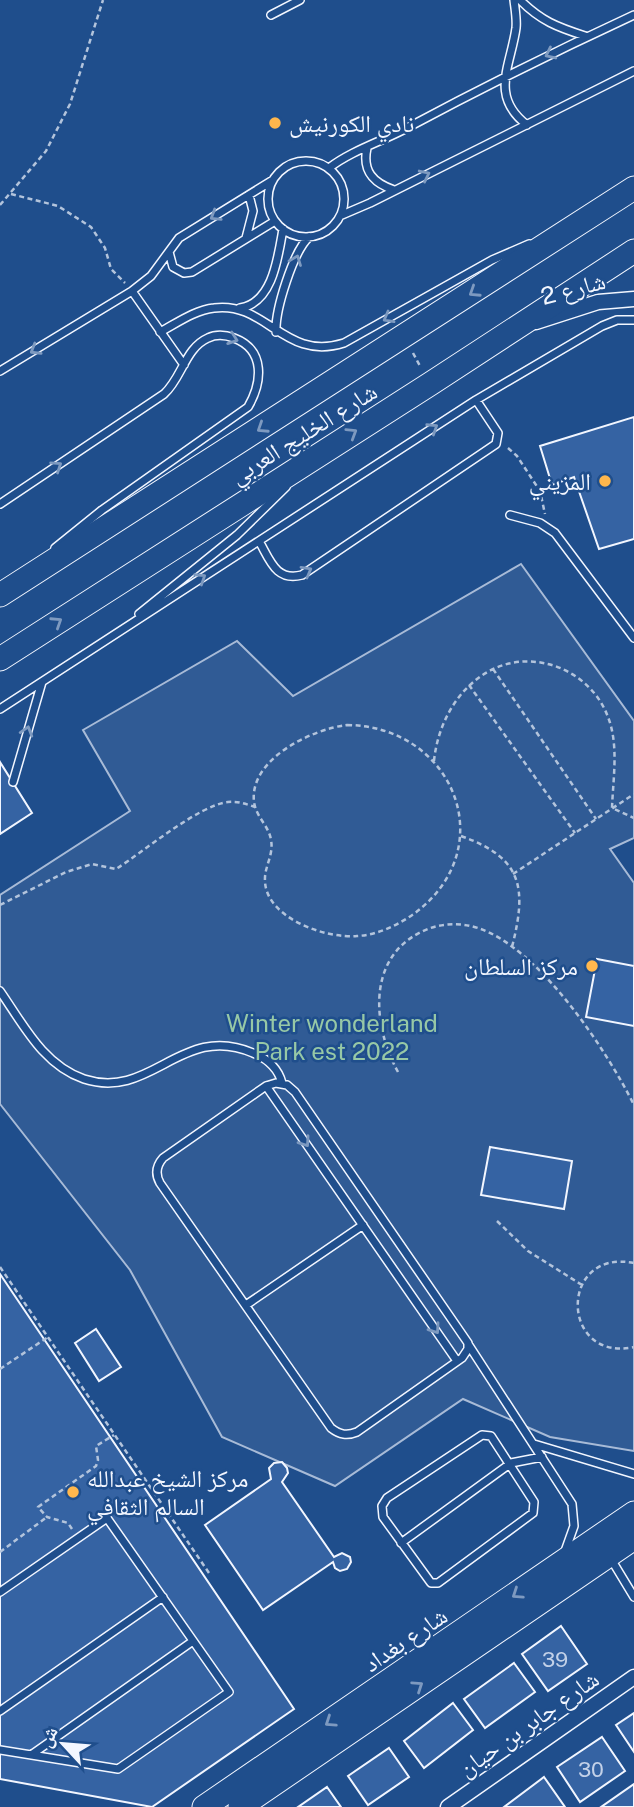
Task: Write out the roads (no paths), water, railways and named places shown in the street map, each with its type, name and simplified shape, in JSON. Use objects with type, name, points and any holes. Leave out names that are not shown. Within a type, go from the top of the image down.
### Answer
[{"type":"main road","name":"شارع الخليج العربي","points":[[0,594],[634,188]]},
{"type":"main road","name":"شارع الخليج العربي","points":[[0,659],[634,251]]},
{"type":"main road","name":"شارع بغداد","points":[[204,1807],[634,1513]]},
{"type":"main road","name":"شارع بغداد","points":[[240,1807],[634,1538]]},
{"type":"street","name":"شارع 2","points":[[524,323],[555,317],[598,302],[634,299]]},
{"type":"street","name":"شارع جابر بن حيان","points":[[448,1807],[634,1677]]},
{"type":"lane","points":[[271,15],[299,0]]},
{"type":"lane","points":[[514,0],[516,27],[504,85],[508,104],[527,125]]},
{"type":"lane","points":[[520,0],[535,15],[554,26],[586,36]]},
{"type":"lane","points":[[329,168],[341,159],[505,76],[634,15]]},
{"type":"lane","points":[[623,20],[634,26]]},
{"type":"lane","points":[[273,180],[268,201],[275,221],[282,229],[300,237],[309,237],[328,231],[342,215],[634,71]]},
{"type":"lane","points":[[367,148],[365,164],[371,178],[394,190]]},
{"type":"lane","points":[[0,371],[132,291],[151,276],[179,238],[273,180],[281,170],[292,163],[305,160],[318,162],[329,168],[342,184],[345,194],[342,215]]},
{"type":"lane","points":[[246,239],[253,211],[249,195]]},
{"type":"lane","points":[[170,248],[173,267],[184,273],[192,272],[275,221]]},
{"type":"lane","points":[[240,308],[276,332],[310,346],[332,346],[344,342],[492,260],[581,223]]},
{"type":"lane","points":[[160,332],[206,309],[240,308],[256,303],[266,291],[280,247],[282,229]]},
{"type":"lane","points":[[276,332],[279,304],[301,246],[309,237]]},
{"type":"lane","points":[[132,291],[184,365]]},
{"type":"lane","points":[[0,709],[476,400],[602,326],[617,320],[634,320]]},
{"type":"lane","points":[[0,504],[164,394],[174,383],[196,346],[209,337],[228,336],[253,351],[259,369],[257,388],[248,407],[102,510],[0,594]]},
{"type":"lane","points":[[259,541],[275,568],[283,575],[291,578],[302,575],[496,444],[498,433],[476,400]]},
{"type":"lane","points":[[108,638],[237,535],[324,451]]},
{"type":"lane","points":[[510,515],[548,526],[632,633]]},
{"type":"lane","points":[[13,782],[42,681]]},
{"type":"lane","points":[[0,991],[47,1056],[69,1073],[87,1080],[124,1082],[142,1076],[187,1052],[217,1045],[231,1046],[260,1056],[272,1064],[282,1083],[295,1092],[468,1343],[572,1504],[574,1526],[559,1565]]},
{"type":"lane","points":[[282,1083],[266,1086],[163,1158],[156,1170],[160,1183],[331,1428],[343,1434],[357,1432],[457,1361],[465,1354],[468,1343]]},
{"type":"lane","points":[[266,1086],[457,1361]]},
{"type":"lane","points":[[246,1305],[363,1225]]},
{"type":"lane","points":[[482,1436],[491,1436],[511,1463],[534,1502],[533,1513],[438,1583],[431,1583],[381,1511],[387,1498],[482,1436]]},
{"type":"lane","points":[[534,1444],[634,1474]]},
{"type":"lane","points":[[401,1543],[511,1463],[542,1457]]},
{"type":"lane","points":[[0,1592],[107,1518],[229,1692],[118,1769],[0,1750]]},
{"type":"lane","points":[[609,1555],[634,1597]]},
{"type":"lane","points":[[0,1711],[163,1597]]},
{"type":"lane","points":[[31,1755],[193,1641]]},
{"type":"place","name":"نادي الكورنيش","points":[[275,123]]},
{"type":"place","name":"المزيني","points":[[605,481]]},
{"type":"place","name":"مركز السلطان","points":[[592,966]]},
{"type":"place","name":"مركز الشيخ عبدالله السالم الثقافي","points":[[73,1492]]},
{"type":"park label","name":"Winter wonderland Park est 2022","points":[[332,1037]]}]
